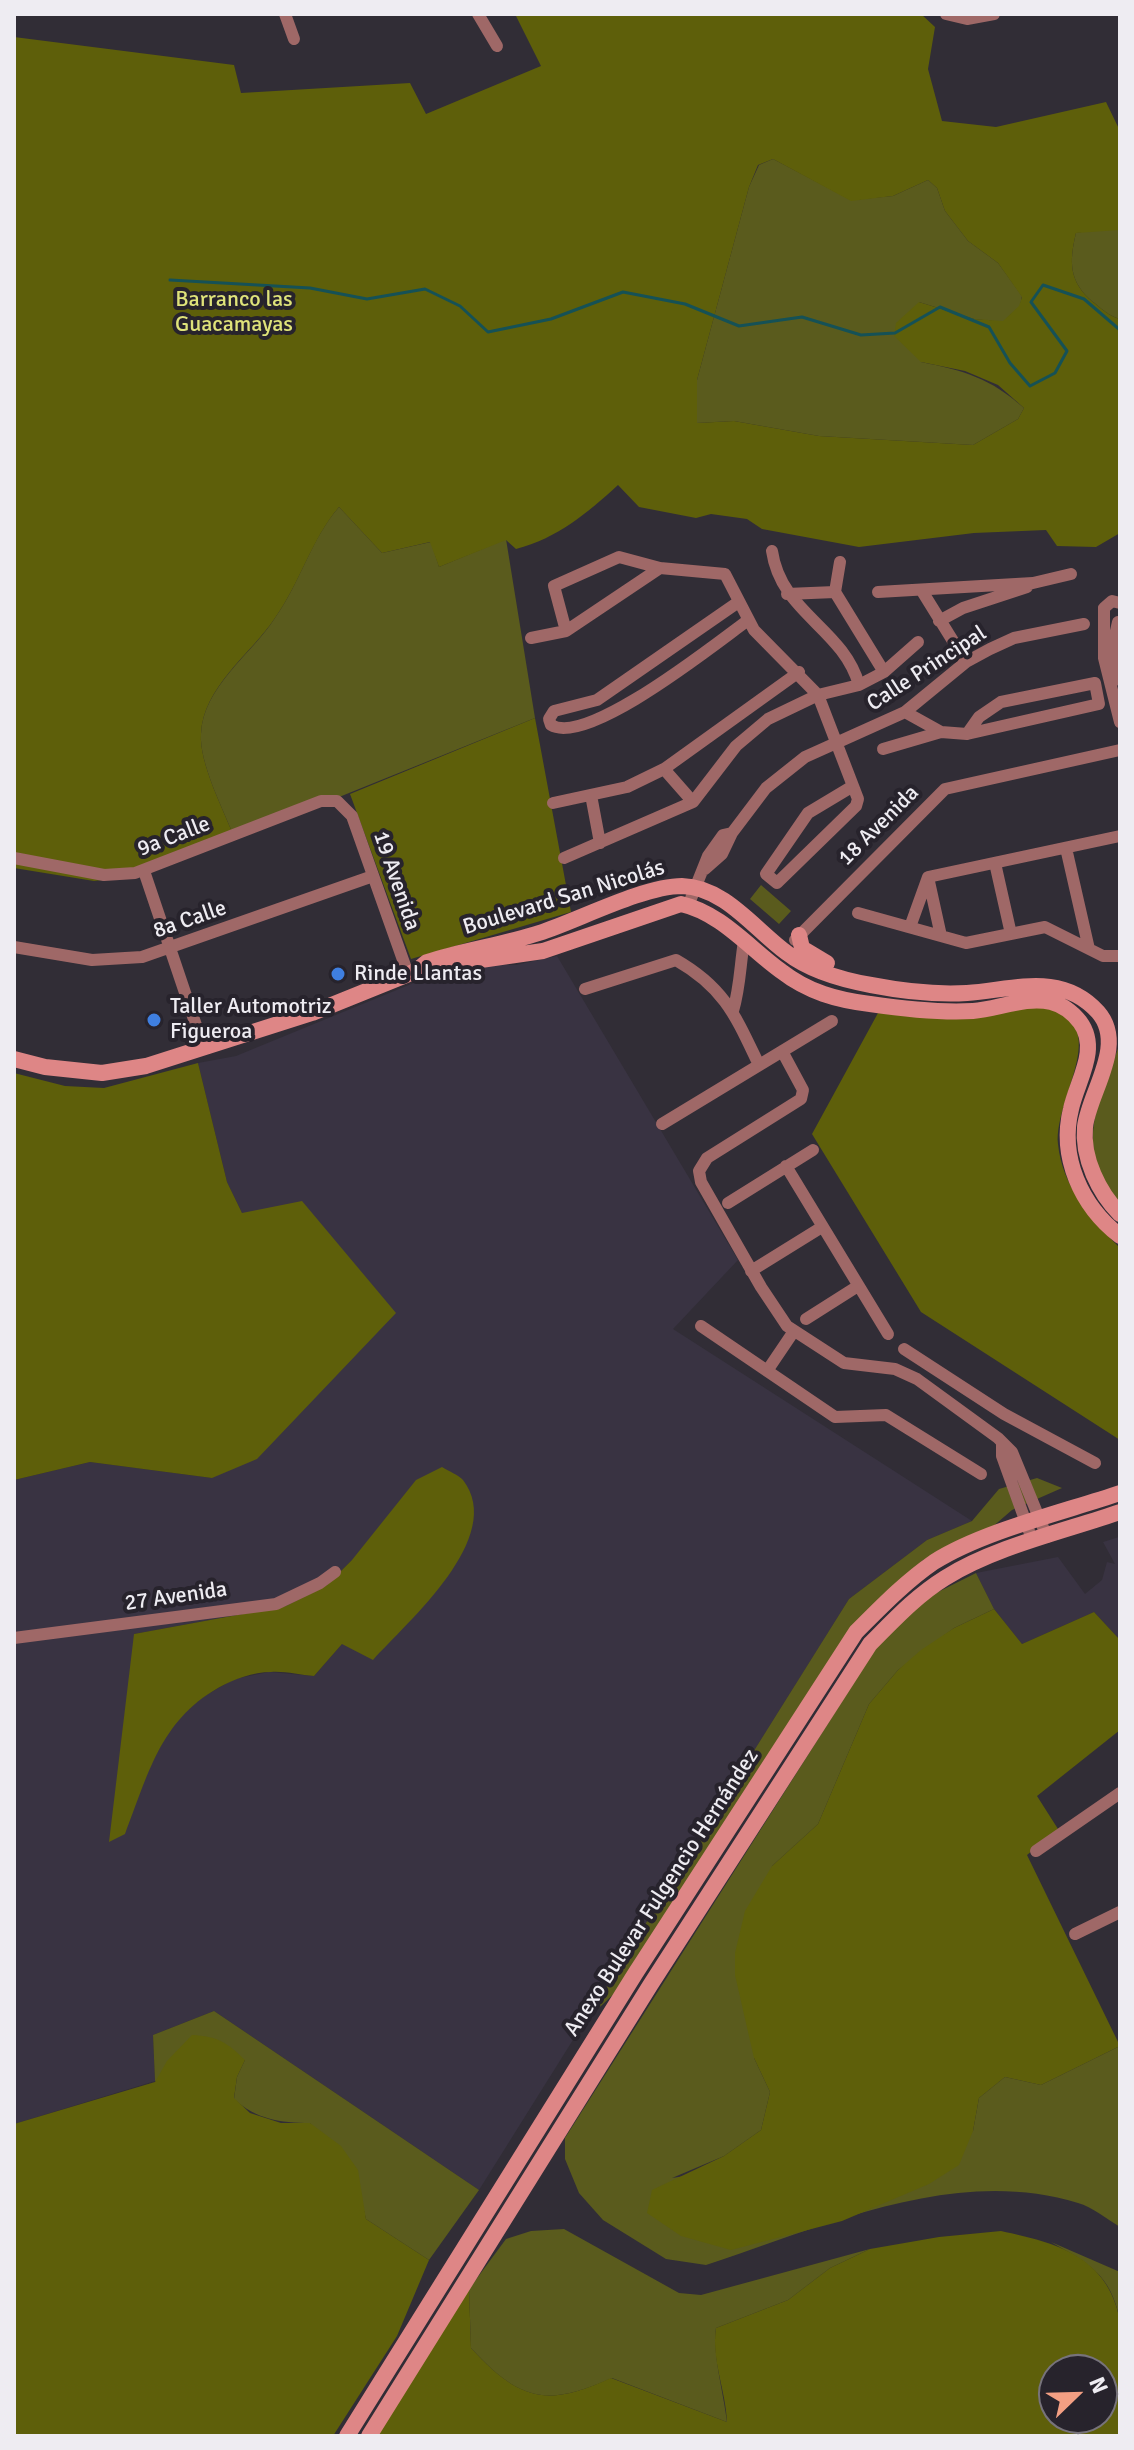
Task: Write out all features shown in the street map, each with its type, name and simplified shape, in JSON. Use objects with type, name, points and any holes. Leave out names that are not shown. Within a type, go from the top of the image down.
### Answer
[{"type":"main road","name":"Boulevard San Nicolás","points":[[14,1059],[45,1067],[102,1073],[146,1066],[312,1013],[412,972],[427,962],[536,934],[650,892],[677,886],[695,888],[732,906],[787,954],[814,968],[867,985],[913,992],[961,993],[1043,984],[1082,1000],[1099,1013],[1108,1031],[1108,1056],[1085,1127],[1087,1152],[1105,1196],[1120,1214]]},
{"type":"main road","name":"Boulevard San Nicolás","points":[[412,972],[543,951],[669,906],[688,906],[725,925],[797,982],[838,1000],[946,1011],[1051,1002],[1068,1009],[1082,1024],[1088,1040],[1088,1059],[1071,1107],[1066,1136],[1068,1158],[1100,1218],[1120,1236]]},
{"type":"main road","points":[[799,935],[806,952],[838,967],[867,977],[961,993]]},
{"type":"main road","points":[[747,944],[776,959],[787,954]]},
{"type":"main road","name":"Anexo Bulevar Fulgencio Hernández","points":[[347,2436],[635,1974],[856,1632],[898,1590],[936,1561],[1034,1522],[1120,1493]]},
{"type":"main road","name":"Anexo Bulevar Fulgencio Hernández","points":[[369,2436],[651,1984],[870,1644],[910,1604],[945,1577],[976,1562],[1120,1512]]},
{"type":"street","points":[[285,14],[294,39]]},
{"type":"street","points":[[478,14],[497,46]]},
{"type":"street","points":[[946,14],[967,19],[994,14]]},
{"type":"street","points":[[772,551],[777,578],[787,594],[845,653],[859,685]]},
{"type":"street","points":[[566,631],[555,585],[617,557],[660,568],[722,573],[747,621],[818,695],[837,743],[858,799],[856,806],[777,883],[766,874],[808,813],[853,786]]},
{"type":"street","points":[[840,562],[835,592],[884,672]]},
{"type":"street","points":[[531,638],[566,631],[660,568]]},
{"type":"street","points":[[878,592],[1033,583],[1071,574]]},
{"type":"street","points":[[939,621],[963,608],[1023,590],[1033,583]]},
{"type":"street","points":[[922,591],[966,662]]},
{"type":"street","points":[[787,594],[835,592]]},
{"type":"street","points":[[737,603],[597,700],[554,711],[549,719],[551,725],[561,729],[604,720],[747,621]]},
{"type":"street","points":[[1120,603],[1106,605],[1115,621],[1113,644],[1120,680]]},
{"type":"street","points":[[1115,621],[1104,658],[1120,722]]},
{"type":"street","name":"Calle Principal","points":[[688,906],[708,856],[723,835],[732,833],[783,771],[805,757],[905,712],[966,662],[1014,638],[1084,624]]},
{"type":"street","points":[[564,858],[693,802],[750,732],[785,709],[818,695],[859,685],[884,672],[918,642]]},
{"type":"street","points":[[663,657],[676,673]]},
{"type":"street","points":[[553,803],[627,787],[664,769],[799,672]]},
{"type":"street","points":[[883,749],[941,732],[967,734],[1099,704],[1095,683],[1001,702],[979,717],[967,734]]},
{"type":"street","points":[[905,712],[941,732]]},
{"type":"street","name":"18 Avenida","points":[[787,954],[799,935],[945,789],[1120,750]]},
{"type":"street","points":[[664,769],[693,802]]},
{"type":"street","points":[[591,795],[600,843]]},
{"type":"street","name":"9a Calle","points":[[14,858],[104,875],[144,871],[321,801],[343,804]]},
{"type":"street","name":"19 Avenida","points":[[343,804],[352,816],[412,972]]},
{"type":"street","points":[[928,877],[1120,836]]},
{"type":"street","points":[[1066,848],[1089,949]]},
{"type":"street","points":[[995,863],[1011,934]]},
{"type":"street","points":[[144,871],[204,1049]]},
{"type":"street","name":"8a Calle","points":[[14,947],[114,961],[169,950],[373,876]]},
{"type":"street","points":[[910,927],[928,877]]},
{"type":"street","points":[[928,877],[941,936]]},
{"type":"street","points":[[858,913],[966,943],[1046,927],[1103,956],[1120,956]]},
{"type":"street","points":[[730,1007],[741,985],[739,974],[747,944]]},
{"type":"street","points":[[585,989],[676,960],[713,984],[730,1007],[759,1065]]},
{"type":"street","points":[[662,1124],[832,1021]]},
{"type":"street","points":[[782,1051],[803,1090],[801,1099],[707,1158],[699,1171],[701,1182],[751,1271],[781,1319],[794,1331],[844,1363],[895,1369],[926,1385],[1012,1452],[1040,1540]]},
{"type":"street","points":[[728,1203],[813,1150]]},
{"type":"street","points":[[786,1166],[888,1334]]},
{"type":"street","points":[[751,1271],[822,1227]]},
{"type":"street","points":[[806,1319],[858,1286]]},
{"type":"street","points":[[701,1326],[835,1417],[886,1415],[981,1474]]},
{"type":"street","points":[[767,1371],[794,1331]]},
{"type":"street","points":[[904,1349],[1013,1419],[1095,1463]]},
{"type":"street","points":[[926,1385],[937,1371]]},
{"type":"street","name":"27 Avenida","points":[[14,1638],[276,1604],[320,1583],[335,1572]]},
{"type":"street","points":[[1036,1851],[1119,1798]]},
{"type":"street","points":[[1075,1934],[1120,1912]]},
{"type":"shaded area","points":[[773,159],[851,200],[893,196],[928,180],[937,188],[945,211],[968,241],[998,263],[1022,296],[1020,306],[1003,322],[974,319],[919,302],[921,362],[964,373],[1000,389],[1024,408],[1018,419],[973,445],[819,436],[734,421],[697,423],[697,380],[749,187],[759,165]]},
{"type":"shaded area","points":[[1105,228],[1120,230],[1120,319],[1106,312],[1085,294],[1073,271],[1072,253],[1076,233]]},
{"type":"shaded area","points":[[339,507],[382,553],[431,542],[439,567],[506,539],[535,718],[235,839],[204,759],[201,734],[204,717],[219,686],[265,632],[284,604],[321,533]]},
{"type":"shaded area","points":[[761,885],[791,911],[779,924],[750,899]]},
{"type":"shaded area","points":[[557,956],[738,1260],[673,1329],[972,1521],[927,1540],[849,1599],[479,2190],[214,2011],[153,2035],[155,2081],[14,2124],[14,1480],[90,1462],[212,1478],[242,1213],[227,1182],[198,1063],[236,1056],[438,973],[469,964],[516,965]],"holes":[[[352,1560],[342,1644],[314,1676],[269,1672],[234,1679],[203,1697],[173,1723],[154,1759],[134,1634],[286,1606],[327,1585]]]},
{"type":"shaded area","points":[[1120,1043],[1120,1207],[1106,1185],[1093,1145],[1098,1107]]},
{"type":"shaded area","points":[[1037,1478],[1062,1488],[1012,1510],[990,1529],[923,1560],[869,1611],[619,1989],[584,2022],[849,1599],[927,1540],[972,1521],[999,1489]]},
{"type":"shaded area","points":[[1119,1537],[1120,1640],[1094,1612],[1022,1644],[994,1609],[976,1573],[1058,1557],[1085,1594],[1102,1580],[1107,1562],[1115,1564],[1103,1542]]},
{"type":"shaded area","points":[[976,1573],[994,1609],[954,1628],[898,1670],[869,1704],[818,1824],[772,1866],[754,2058],[770,2092],[761,2130],[724,2156],[672,2178],[973,2131],[979,2098],[1005,2077],[1041,2085],[1120,2046],[1120,2227],[1078,2203],[1031,2193],[984,2191],[936,2196],[889,2206],[706,2265],[666,2259],[603,2220],[579,2193],[565,2159],[565,2138],[886,1632],[926,1598]]},
{"type":"shaded area","points":[[214,2011],[479,2190],[429,2260],[366,2219],[362,2202],[310,2123],[269,2118],[251,2111],[234,2099],[237,2077],[245,2060],[155,2081],[153,2035]]},
{"type":"shaded area","points":[[564,2229],[679,2293],[701,2295],[870,2249],[830,2268],[788,2300],[716,2328],[717,2361],[727,2422],[612,2378],[568,2393],[534,2394],[504,2379],[471,2348],[469,2289],[506,2239],[531,2231]]},
{"type":"shaded area","points":[[1051,2242],[1120,2272],[1120,2320],[1104,2280],[1087,2264]]},
{"type":"green space","name":"Barranco las Guacamayas","points":[[515,14],[921,14],[935,27],[928,69],[942,121],[996,127],[1106,102],[1120,131],[1120,230],[1076,233],[1072,262],[1079,287],[1093,302],[1120,319],[1120,533],[1096,547],[1057,546],[1046,530],[974,533],[859,547],[762,529],[747,519],[711,514],[696,518],[639,507],[618,485],[583,515],[545,538],[516,549],[506,540],[439,567],[430,542],[382,553],[339,507],[321,533],[284,605],[219,686],[204,717],[201,746],[204,759],[235,839],[127,877],[94,881],[14,868],[14,37],[234,65],[241,93],[410,83],[426,114],[541,66]],"holes":[[[773,159],[851,201],[893,196],[928,180],[937,188],[945,211],[968,241],[998,263],[1022,297],[1019,306],[1003,321],[974,319],[919,302],[896,323],[894,336],[921,362],[965,371],[998,385],[1024,408],[1018,419],[973,445],[819,436],[734,421],[697,423],[697,380],[749,187],[758,165]]]},
{"type":"green space","points":[[535,718],[571,912],[411,959],[350,794]]},
{"type":"green space","points":[[1036,1006],[1061,1013],[1074,1025],[1079,1042],[1077,1061],[1059,1124],[1061,1159],[1065,1174],[1080,1201],[1120,1248],[1120,1440],[921,1312],[812,1134],[878,1013],[948,1017]]},
{"type":"green space","points":[[198,1063],[227,1182],[242,1213],[302,1201],[396,1313],[257,1459],[212,1478],[90,1462],[14,1480],[14,1073],[65,1086],[104,1088]]},
{"type":"green space","points":[[442,1467],[463,1480],[473,1503],[472,1527],[463,1552],[428,1601],[373,1660],[342,1644],[314,1676],[264,1672],[237,1679],[198,1701],[182,1716],[158,1751],[125,1834],[109,1842],[134,1634],[286,1606],[327,1585],[352,1560],[416,1480]]},
{"type":"green space","points":[[994,1609],[1022,1644],[1094,1612],[1120,1640],[1120,1730],[1037,1796],[1058,1829],[1027,1855],[1120,2046],[1041,2085],[1005,2077],[979,2098],[973,2131],[959,2165],[929,2184],[842,2221],[731,2250],[681,2236],[647,2213],[652,2190],[724,2156],[761,2130],[770,2092],[754,2058],[735,1975],[735,1953],[745,1911],[772,1866],[818,1824],[869,1704],[898,1670],[921,1650],[954,1628]]},
{"type":"green space","points":[[192,2035],[222,2042],[245,2060],[237,2077],[234,2098],[250,2113],[281,2123],[310,2123],[341,2146],[358,2170],[366,2219],[429,2260],[397,2336],[333,2436],[14,2436],[14,2124],[155,2082],[167,2061]]},
{"type":"green space","points":[[1001,2231],[1041,2241],[1077,2256],[1104,2281],[1120,2320],[1120,2436],[374,2436],[469,2289],[471,2348],[504,2379],[519,2388],[535,2394],[551,2395],[568,2393],[611,2378],[727,2422],[715,2351],[716,2328],[788,2300],[830,2268],[870,2249],[939,2237]]},
{"type":"waterway","points":[[170,280],[310,288],[367,299],[425,289],[460,306],[488,332],[551,319],[623,292],[685,304],[739,326],[802,317],[861,335],[895,333],[940,307],[989,327],[1010,363],[1030,386],[1055,373],[1067,351],[1031,302],[1043,285],[1084,299],[1120,330]]},
{"type":"place","name":"Rinde Llantas","points":[[338,974]]},
{"type":"place","name":"Taller Automotriz Figueroa","points":[[154,1020]]}]
